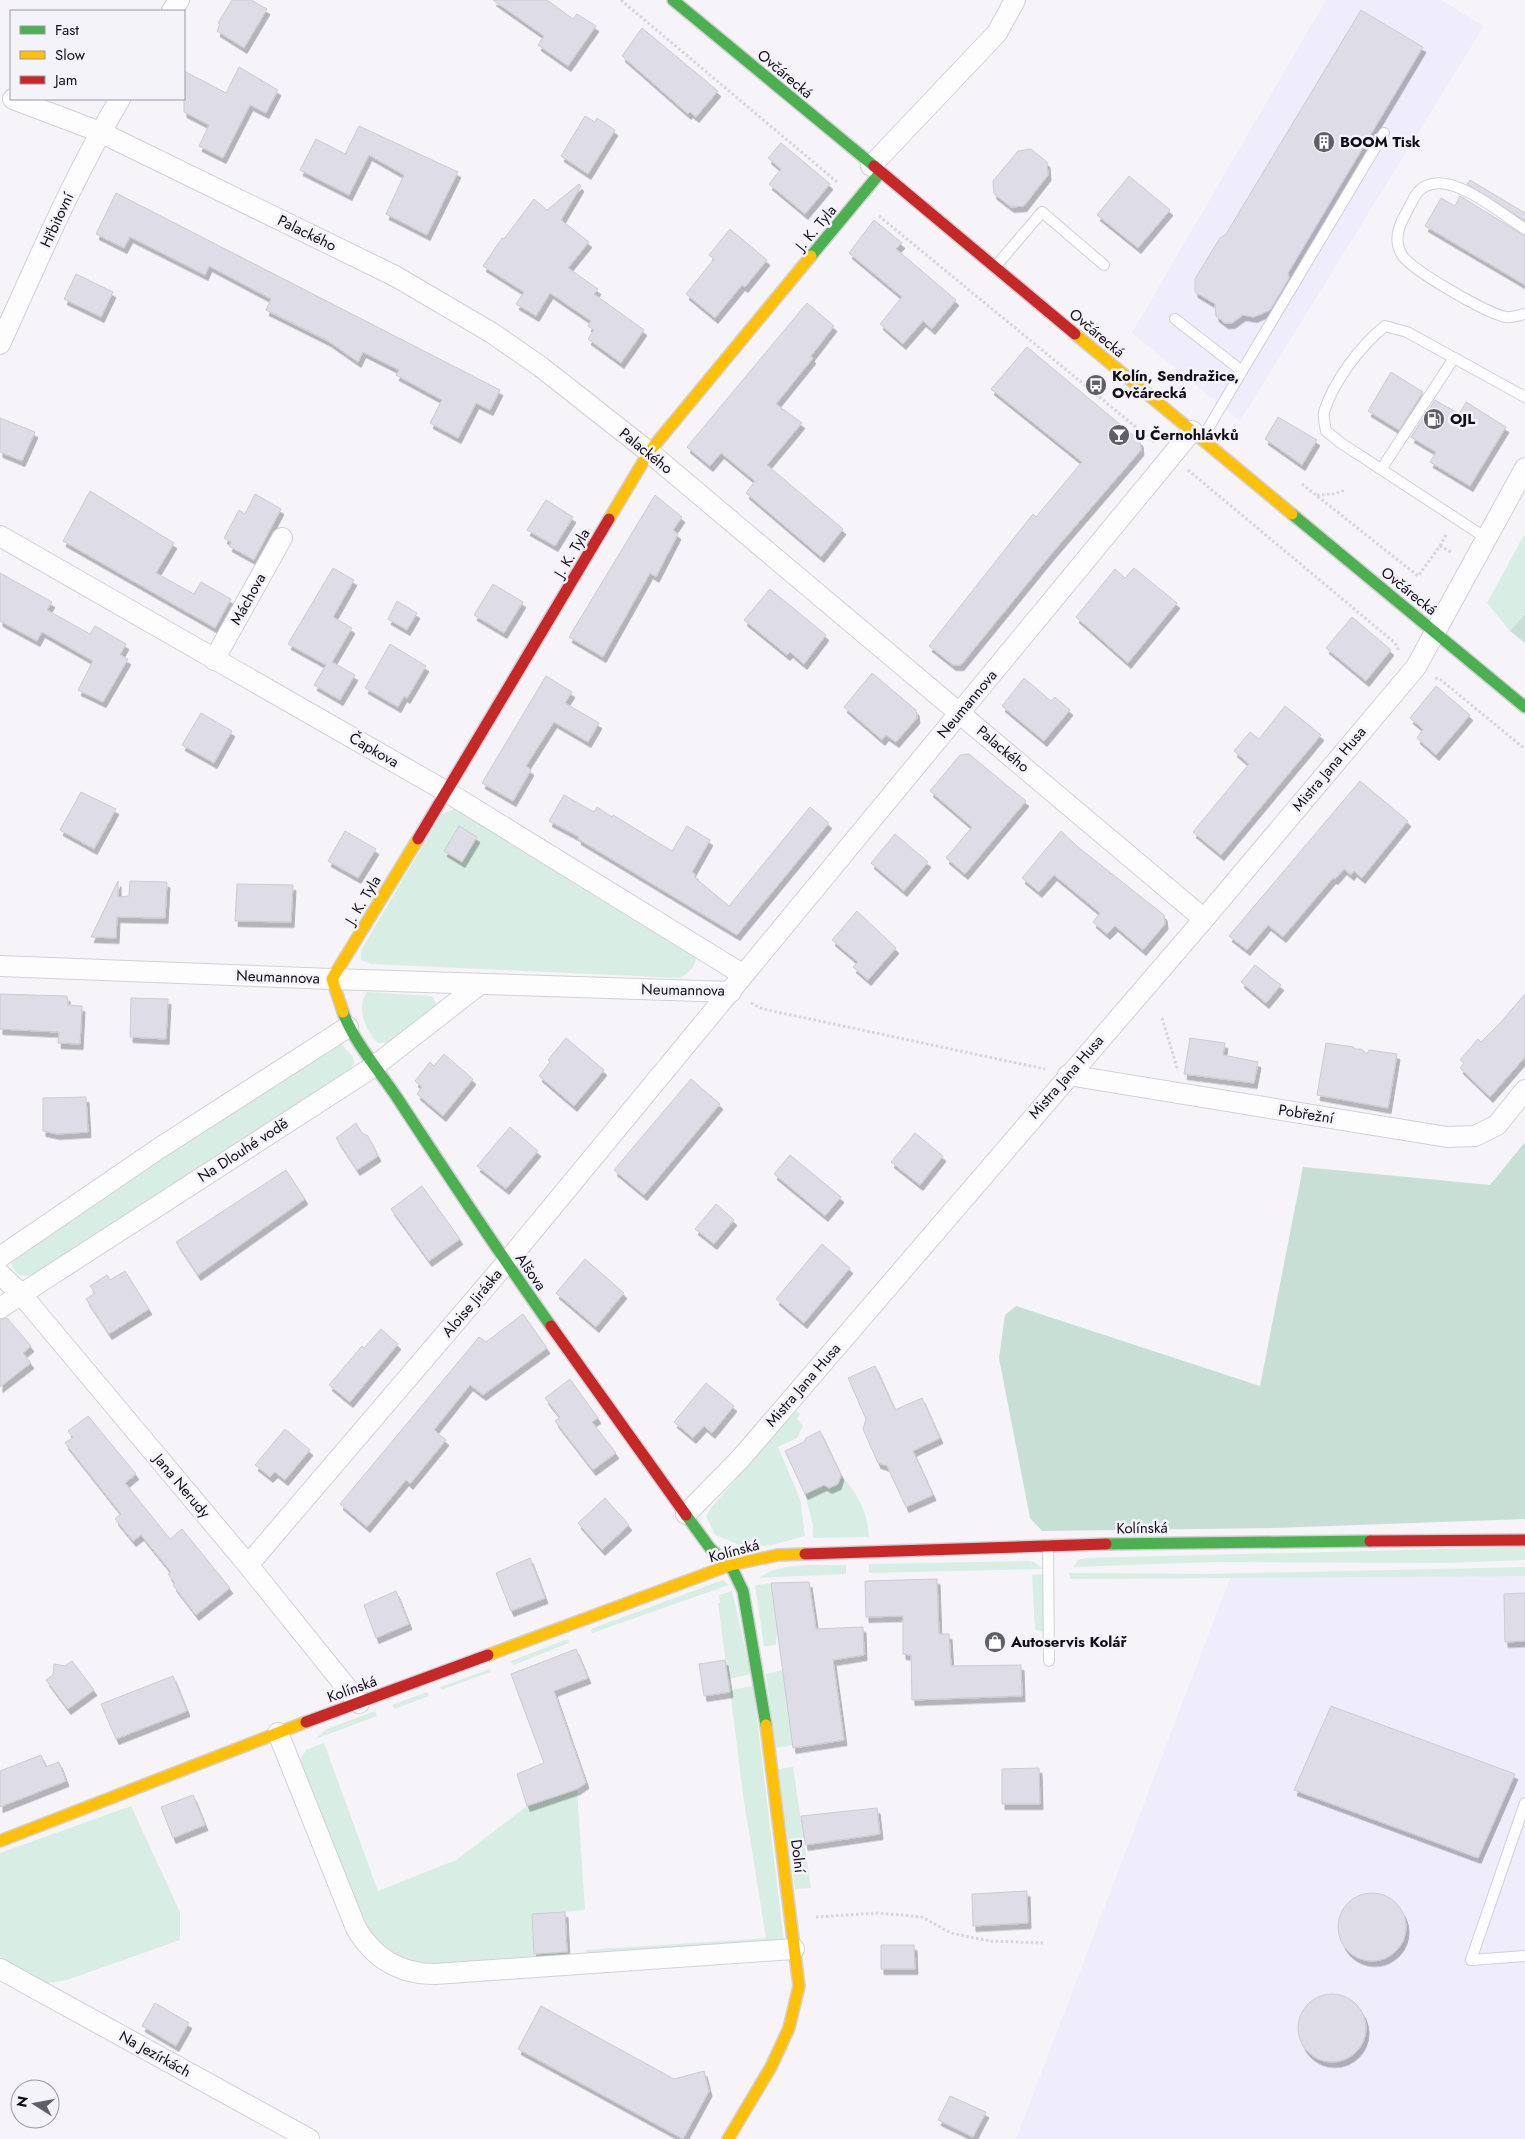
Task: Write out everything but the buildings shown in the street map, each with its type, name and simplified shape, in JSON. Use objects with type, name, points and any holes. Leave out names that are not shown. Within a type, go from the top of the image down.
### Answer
[{"type":"street","name":"Ovčárecká","points":[[674,0],[994,268],[1525,707]]},
{"type":"street","points":[[876,169],[996,33],[1016,0]]},
{"type":"street","name":"Palackého","points":[[17,100],[100,132],[395,276],[492,333],[541,367],[649,452],[1204,919]]},
{"type":"street","name":"Hřbitovní","points":[[0,344],[53,227],[100,132],[119,100]]},
{"type":"street","name":"J. K. Tyla","points":[[332,979],[447,792],[649,452],[859,200],[876,169]]},
{"type":"street","name":"Neumannova","points":[[0,966],[731,992],[742,974],[1172,457],[1197,435]]},
{"type":"street","name":"Mistra Jana Husa","points":[[686,1514],[741,1458],[1068,1074],[1204,919],[1416,667],[1525,468]]},
{"type":"street","name":"Čapkova","points":[[0,536],[447,792],[742,974]]},
{"type":"street","name":"Máchova","points":[[214,660],[282,538]]},
{"type":"street","name":"Alšova","points":[[332,979],[348,1027],[376,1065],[506,1263],[710,1548],[730,1565]]},
{"type":"street","name":"Na Dlouhé vodě","points":[[0,1308],[376,1065],[480,984]]},
{"type":"street","name":"Aloise Jiráska","points":[[248,1565],[506,1263],[731,992]]},
{"type":"street","points":[[0,1257],[158,1149],[348,1027]]},
{"type":"street","name":"Pobřežní","points":[[1068,1074],[1447,1137],[1475,1136],[1497,1125],[1525,1090]]},
{"type":"street","name":"Jana Nerudy","points":[[0,1274],[21,1294],[248,1565],[359,1703]]},
{"type":"street","name":"Kolínská","points":[[0,1841],[278,1733],[730,1565],[778,1555],[1048,1544],[1525,1540]]},
{"type":"street","name":"Dolní","points":[[728,2139],[771,2067],[789,2028],[799,1986],[770,1759],[746,1600],[740,1578],[730,1565]]},
{"type":"street","points":[[278,1733],[356,1928],[369,1948],[386,1961],[404,1971],[436,1974],[794,1949]]},
{"type":"street","name":"Na Jezírkách","points":[[0,1970],[309,2139]]},
{"type":"lane","points":[[1197,435],[1242,371],[1384,133]]},
{"type":"lane","points":[[1525,229],[1458,186],[1443,182],[1430,184],[1418,192],[1401,222],[1396,240],[1402,255],[1416,268],[1484,309],[1507,318],[1525,314]]},
{"type":"lane","points":[[994,268],[1042,212],[1104,265]]},
{"type":"lane","points":[[1175,319],[1242,371]]},
{"type":"lane","points":[[1486,538],[1326,431],[1324,413],[1333,392],[1368,339],[1385,326],[1406,332],[1525,397]]},
{"type":"lane","points":[[1382,468],[1454,358]]},
{"type":"lane","points":[[1048,1544],[1049,1661]]},
{"type":"lane","points":[[1525,1803],[1471,1960],[1525,1956]]},
{"type":"path","points":[[620,0],[1395,643],[1401,653],[1416,667],[1428,676],[1441,680],[1525,749]]},
{"type":"path","points":[[1230,507],[1251,480]]},
{"type":"path","points":[[1301,483],[1418,576],[1440,546],[1471,565]]},
{"type":"path","points":[[1316,495],[1333,494],[1346,490]]},
{"type":"path","points":[[731,992],[763,1009],[1068,1074]]},
{"type":"path","points":[[1162,1018],[1180,1076]]},
{"type":"path","points":[[790,1919],[878,1913],[922,1917],[951,1933],[989,1941],[1043,1943]]},
{"type":"shaded area","points":[[1326,0],[1441,0],[1484,26],[1240,421],[1132,333]]},
{"type":"shaded area","points":[[1525,1574],[1525,2139],[1016,2139],[1230,1578]]},
{"type":"green space","points":[[1525,533],[1525,614],[1510,631],[1487,603]]},
{"type":"green space","points":[[1525,614],[1525,643],[1510,631]]},
{"type":"green space","points":[[456,808],[697,956],[693,966],[680,978],[371,964],[361,960],[361,950],[441,815]]},
{"type":"green space","points":[[367,992],[432,996],[437,1005],[388,1043],[378,1043],[366,1026],[362,1012],[362,1005]]},
{"type":"green space","points":[[334,1044],[342,1045],[353,1057],[354,1063],[351,1069],[38,1272],[25,1276],[17,1273],[12,1266],[13,1255]]},
{"type":"green space","points":[[1525,1142],[1525,1519],[1274,1528],[1042,1531],[1030,1518],[999,1358],[1005,1315],[1016,1306],[1260,1386],[1303,1167],[1490,1185]]},
{"type":"green space","points":[[795,1410],[800,1414],[797,1419],[803,1426],[797,1438],[778,1447],[800,1499],[805,1536],[772,1545],[745,1547],[715,1535],[706,1516],[711,1508]]},
{"type":"green space","points":[[842,1477],[853,1490],[861,1504],[867,1520],[869,1537],[813,1538],[813,1525],[805,1494],[824,1485],[829,1488],[838,1484]]},
{"type":"green space","points":[[1525,1547],[1525,1560],[1446,1563],[1214,1562],[1073,1567],[1078,1560],[1086,1558]]},
{"type":"green space","points":[[1034,1562],[1043,1569],[869,1573],[869,1564]]},
{"type":"green space","points":[[801,1565],[846,1565],[846,1574],[759,1578],[778,1569]]},
{"type":"green space","points":[[1525,1567],[1525,1576],[1070,1579],[1069,1573],[1209,1574]]},
{"type":"green space","points":[[1043,1574],[1043,1632],[1035,1629],[1032,1575]]},
{"type":"green space","points":[[723,1580],[729,1585],[592,1633],[591,1629]]},
{"type":"green space","points":[[776,1583],[772,1588],[777,1627],[776,1645],[764,1646],[755,1585]]},
{"type":"green space","points":[[732,1591],[751,1674],[728,1679],[718,1603],[720,1603],[719,1595]]},
{"type":"green space","points":[[568,1639],[569,1643],[513,1665],[511,1661]]},
{"type":"green space","points":[[490,1669],[491,1672],[441,1690],[440,1687]]},
{"type":"green space","points":[[783,1670],[793,1745],[775,1748],[766,1674]]},
{"type":"green space","points":[[753,1686],[784,1942],[589,1959],[586,1950],[766,1938],[743,1795],[730,1690]]},
{"type":"green space","points":[[427,1692],[429,1696],[394,1709],[392,1705]]},
{"type":"green space","points":[[375,1711],[377,1716],[315,1739],[327,1729]]},
{"type":"green space","points":[[324,1743],[378,1891],[456,1860],[527,1806],[577,1789],[585,1910],[532,1915],[534,1954],[567,1952],[566,1961],[410,1966],[371,1939],[301,1775],[301,1759],[306,1750]]},
{"type":"green space","points":[[793,1767],[811,1888],[795,1889],[778,1769]]},
{"type":"green space","points":[[131,1806],[180,1912],[180,1940],[67,1980],[48,1983],[0,1957],[0,1853]]},
{"type":"traffic: fast","points":[[673,0],[874,166]]},
{"type":"traffic: fast","points":[[811,256],[880,173]]},
{"type":"traffic: fast","points":[[1292,514],[1525,707]]},
{"type":"traffic: fast","points":[[343,1012],[360,1045],[398,1099],[492,1242],[551,1326]]},
{"type":"traffic: fast","points":[[686,1515],[710,1548],[733,1570],[743,1591],[766,1725]]},
{"type":"traffic: fast","points":[[1106,1544],[1370,1541]]},
{"type":"traffic: slow","points":[[609,519],[649,452],[811,256]]},
{"type":"traffic: slow","points":[[1075,334],[1292,514]]},
{"type":"traffic: slow","points":[[343,1012],[332,979],[418,839]]},
{"type":"traffic: slow","points":[[488,1655],[730,1565],[778,1555],[805,1554]]},
{"type":"traffic: slow","points":[[0,1841],[306,1722]]},
{"type":"traffic: slow","points":[[728,2139],[771,2067],[789,2028],[799,1986],[766,1725]]},
{"type":"traffic: jam","points":[[874,166],[1075,334]]},
{"type":"traffic: jam","points":[[418,839],[609,519]]},
{"type":"traffic: jam","points":[[551,1326],[686,1515]]},
{"type":"traffic: jam","points":[[1370,1541],[1525,1540]]},
{"type":"traffic: jam","points":[[805,1554],[1106,1544]]},
{"type":"traffic: jam","points":[[306,1722],[488,1655]]},
{"type":"place","name":"BOOM Tisk","points":[[1324,142]]},
{"type":"place","name":"Kolín, Sendražice, Ovčárecká","points":[[1096,385]]},
{"type":"place","name":"OJL","points":[[1434,419]]},
{"type":"place","name":"U Černohlávků","points":[[1119,435]]},
{"type":"place","name":"Autoservis Kolář","points":[[995,1642]]}]
